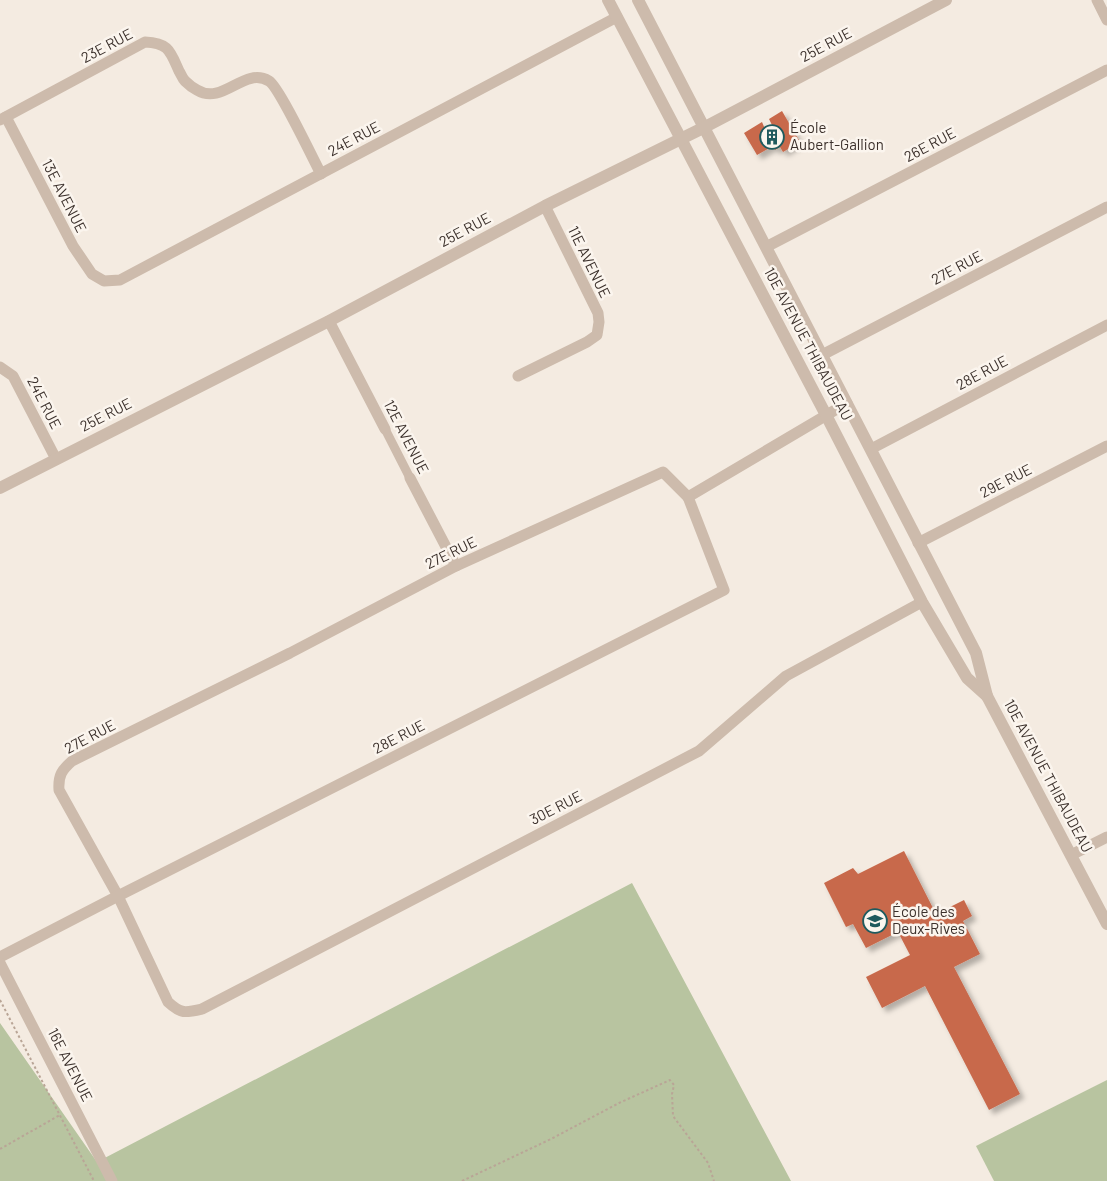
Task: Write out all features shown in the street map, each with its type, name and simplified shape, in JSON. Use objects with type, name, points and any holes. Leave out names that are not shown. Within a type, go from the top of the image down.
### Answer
[{"type":"street","name":"10E AVENUE THIBAUDEAU","points":[[608,0],[682,138],[922,602],[967,678],[987,696]]},
{"type":"street","name":"10E AVENUE THIBAUDEAU","points":[[638,0],[976,653],[987,696],[1107,924]]},
{"type":"street","name":"25E RUE","points":[[0,488],[329,321],[545,206],[705,127],[946,0]]},
{"type":"street","points":[[1097,0],[1107,20]]},
{"type":"street","name":"24E RUE","points":[[104,281],[120,280],[139,271],[617,17]]},
{"type":"street","name":"23E RUE","points":[[3,118],[145,42],[158,43],[169,49],[184,80],[199,91],[210,95],[224,91],[248,78],[256,77],[270,81],[280,96],[321,174]]},
{"type":"street","name":"26E RUE","points":[[766,247],[1107,70]]},
{"type":"street","name":"13E AVENUE","points":[[3,118],[73,246],[92,274],[104,281]]},
{"type":"street","name":"11E AVENUE","points":[[518,376],[587,342],[597,335],[598,313],[545,206]]},
{"type":"street","name":"27E RUE","points":[[822,355],[1107,207]]},
{"type":"street","name":"12E AVENUE","points":[[329,321],[456,566]]},
{"type":"street","name":"28E RUE","points":[[871,449],[1107,325]]},
{"type":"street","name":"24E RUE","points":[[0,367],[14,376],[56,459]]},
{"type":"street","points":[[688,496],[847,403]]},
{"type":"street","name":"29E RUE","points":[[918,543],[1107,446]]},
{"type":"street","name":"27E RUE","points":[[118,896],[59,790],[58,780],[61,771],[72,761],[290,653],[456,566],[663,472],[688,496]]},
{"type":"street","name":"28E RUE","points":[[0,957],[724,590],[688,496]]},
{"type":"street","name":"30E RUE","points":[[118,896],[168,1002],[178,1010],[186,1013],[202,1009],[699,751],[786,676],[922,602]]},
{"type":"street","points":[[1071,855],[1107,837]]},
{"type":"street","name":"16E AVENUE","points":[[0,963],[112,1181]]},
{"type":"path","points":[[0,1000],[94,1181]]},
{"type":"path","points":[[462,1181],[551,1139],[618,1103],[670,1080],[674,1086],[672,1094],[673,1116],[708,1163],[714,1181]]},
{"type":"path","points":[[0,1150],[60,1114]]},
{"type":"green space","points":[[632,883],[791,1181],[0,1181],[0,1023],[97,1162]]},
{"type":"green space","points":[[1107,1080],[1107,1181],[994,1181],[976,1146]]},
{"type":"building","name":"École Aubert-Gallion","points":[[782,111],[800,142],[783,152],[780,147],[775,150],[773,146],[757,155],[744,133],[762,122],[765,129],[772,125],[769,119]]},
{"type":"building","name":"École des Deux-Rives","points":[[904,851],[936,914],[964,900],[972,916],[963,921],[980,954],[954,967],[1020,1094],[989,1110],[925,986],[882,1008],[866,977],[910,955],[898,932],[866,948],[853,924],[846,927],[824,883],[853,868],[858,874]]},
{"type":"place","name":"École Aubert-Gallion","points":[[772,137]]},
{"type":"place","name":"École des Deux-Rives","points":[[875,921]]}]
